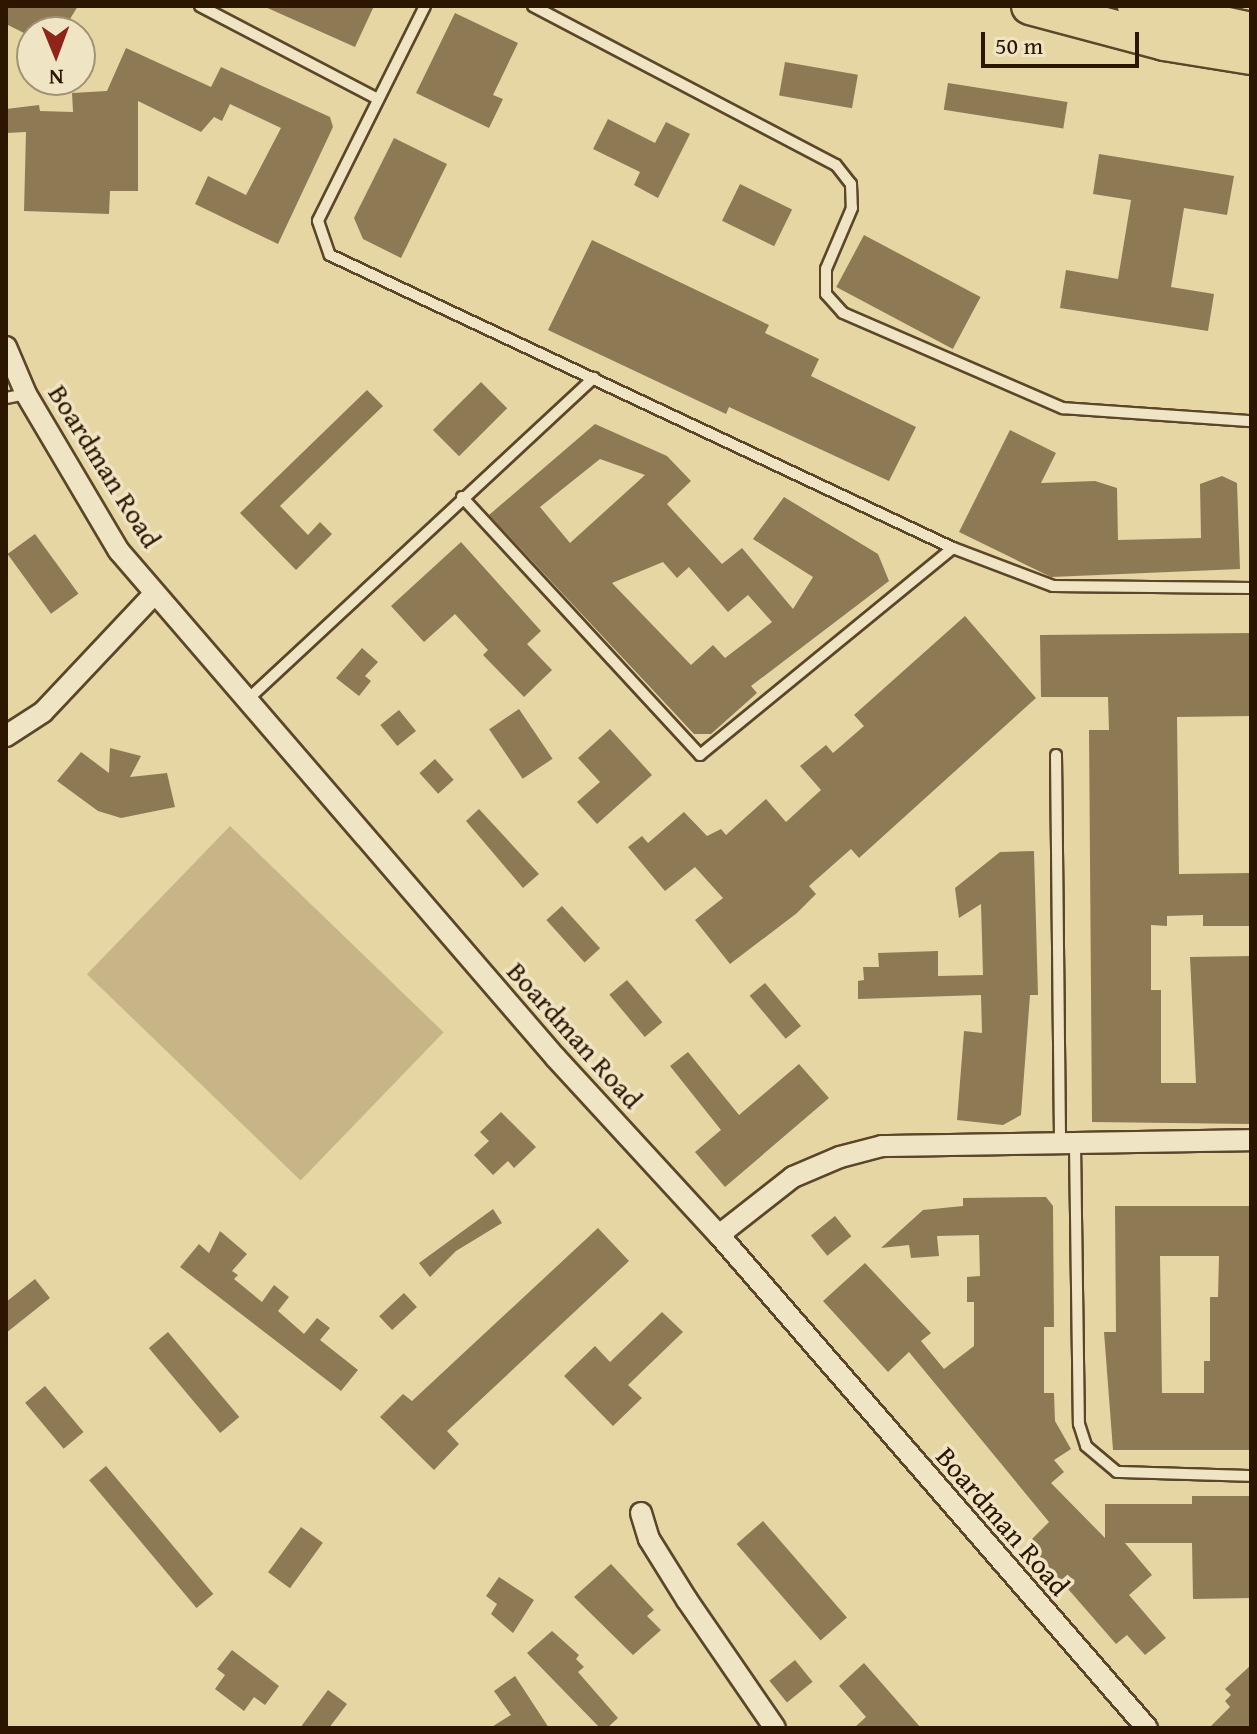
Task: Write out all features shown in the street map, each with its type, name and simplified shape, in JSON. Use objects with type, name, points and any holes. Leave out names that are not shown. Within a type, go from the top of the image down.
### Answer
[{"type":"highway","points":[[1030,6],[1164,42],[1251,56]]},
{"type":"highway","points":[[1136,6],[1251,31]]},
{"type":"street","name":"Boardman Road","points":[[6,347],[16,396],[119,551],[556,1058],[719,1235],[1147,1728]]},
{"type":"street","points":[[6,736],[43,712],[155,593]]},
{"type":"street","points":[[719,1235],[793,1177],[840,1157],[882,1146],[1251,1140]]},
{"type":"street","points":[[641,1513],[649,1539],[679,1588],[775,1728]]},
{"type":"lane","points":[[200,6],[378,99]]},
{"type":"lane","points":[[425,6],[318,221],[330,255],[953,548],[1073,589],[1251,588]]},
{"type":"lane","points":[[533,6],[836,165],[851,184],[852,208],[826,269],[826,294],[843,313],[1063,408],[1085,413],[1251,421]]},
{"type":"lane","points":[[246,701],[462,497],[594,378]]},
{"type":"lane","points":[[462,497],[700,755],[953,548]]},
{"type":"lane","points":[[1056,755],[1079,1424],[1086,1446],[1117,1472],[1251,1476]]},
{"type":"shaded area","points":[[230,826],[444,1032],[301,1180],[87,974]]},
{"type":"building","points":[[6,6],[78,6],[72,16],[16,16],[16,29],[6,24]]},
{"type":"building","points":[[263,6],[374,6],[355,47]]},
{"type":"building","points":[[455,13],[518,43],[493,95],[503,99],[489,128],[416,93]]},
{"type":"building","points":[[126,48],[211,87],[221,67],[330,117],[333,127],[278,244],[195,204],[208,176],[246,195],[281,128],[230,104],[222,121],[214,117],[201,132],[138,101],[138,191],[110,191],[109,214],[24,211],[26,132],[6,133],[6,109],[39,105],[40,111],[73,112],[72,96],[96,96],[96,92],[107,91]]},
{"type":"building","points":[[785,62],[858,75],[852,108],[779,95]]},
{"type":"building","points":[[948,83],[1068,102],[1063,129],[944,110]]},
{"type":"building","points":[[608,119],[655,143],[666,122],[690,134],[658,198],[634,185],[640,172],[593,149]]},
{"type":"building","points":[[394,138],[447,164],[401,258],[363,239],[354,218]]},
{"type":"building","points":[[1099,154],[1234,176],[1227,215],[1184,208],[1171,287],[1214,294],[1208,331],[1060,308],[1066,270],[1118,279],[1131,200],[1093,194]]},
{"type":"building","points":[[740,184],[792,209],[774,246],[722,221]]},
{"type":"building","points":[[864,235],[981,297],[953,349],[836,287]]},
{"type":"building","points":[[592,240],[769,325],[765,333],[819,359],[811,376],[916,427],[889,481],[729,407],[726,414],[548,330]]},
{"type":"building","points":[[481,382],[507,408],[459,456],[433,430]]},
{"type":"building","points":[[367,390],[383,406],[280,506],[308,535],[320,522],[332,534],[296,570],[240,513]]},
{"type":"building","points":[[595,424],[667,456],[691,481],[667,504],[722,564],[742,548],[793,609],[813,577],[753,539],[784,497],[878,554],[889,581],[751,686],[757,693],[711,734],[694,734],[489,515]],"holes":[[[600,459],[645,475],[570,543],[540,507]],[[663,562],[677,578],[689,567],[728,612],[748,595],[772,622],[725,658],[713,645],[691,665],[612,583]]]},
{"type":"building","points":[[1010,430],[1056,453],[1041,483],[1095,481],[1117,488],[1118,540],[1201,538],[1200,484],[1222,476],[1237,483],[1240,569],[1051,577],[959,532]]},
{"type":"building","points":[[35,534],[78,594],[51,614],[7,554]]},
{"type":"building","points":[[461,542],[541,631],[527,644],[552,670],[524,697],[483,655],[488,650],[455,614],[424,642],[391,606]]},
{"type":"building","points":[[965,616],[1036,698],[859,858],[851,849],[809,886],[816,894],[797,913],[730,964],[695,920],[723,898],[695,867],[665,891],[628,847],[642,836],[648,843],[684,812],[707,836],[721,829],[726,835],[766,799],[786,822],[821,790],[800,766],[826,745],[833,753],[864,726],[854,715]]},
{"type":"building","points":[[1251,633],[1251,716],[1177,717],[1179,874],[1251,873],[1251,926],[1203,926],[1203,915],[1167,916],[1167,926],[1151,925],[1151,990],[1161,990],[1161,1083],[1196,1083],[1190,957],[1251,956],[1251,1124],[1092,1122],[1089,730],[1109,730],[1108,697],[1041,697],[1040,635]]},
{"type":"building","points":[[362,648],[378,662],[365,676],[371,681],[359,696],[336,678]]},
{"type":"building","points":[[519,709],[553,759],[523,779],[489,729]]},
{"type":"building","points":[[399,710],[416,731],[397,746],[380,725]]},
{"type":"building","points":[[610,729],[652,775],[597,824],[577,802],[600,782],[578,758]]},
{"type":"building","points":[[110,748],[141,756],[130,777],[167,773],[175,807],[121,818],[98,811],[57,781],[81,752],[109,773]]},
{"type":"building","points":[[435,759],[454,780],[438,794],[419,773]]},
{"type":"building","points":[[479,809],[539,874],[523,888],[466,821]]},
{"type":"building","points":[[1034,851],[1038,995],[1030,995],[1021,1115],[1003,1125],[957,1120],[964,1031],[982,1033],[981,995],[858,999],[858,981],[864,980],[863,967],[879,967],[878,953],[938,951],[938,976],[983,975],[981,904],[959,918],[955,888],[1000,852]]},
{"type":"building","points":[[562,906],[600,948],[585,962],[546,920]]},
{"type":"building","points":[[627,980],[662,1022],[645,1037],[609,995]]},
{"type":"building","points":[[765,983],[801,1026],[786,1039],[750,996]]},
{"type":"building","points":[[688,1052],[739,1115],[799,1064],[829,1098],[725,1187],[695,1152],[721,1130],[670,1066]]},
{"type":"building","points":[[501,1112],[536,1147],[514,1168],[508,1161],[493,1175],[474,1155],[489,1141],[480,1132]]},
{"type":"building","points":[[1046,1197],[1053,1206],[1054,1327],[1044,1327],[1044,1393],[1054,1393],[1055,1421],[1071,1449],[1054,1460],[1064,1472],[1051,1483],[1105,1538],[1105,1504],[1192,1504],[1192,1496],[1251,1496],[1251,1598],[1193,1599],[1192,1543],[1125,1543],[1152,1575],[1129,1595],[1166,1638],[1145,1655],[1127,1635],[1116,1644],[1028,1543],[1049,1522],[909,1352],[888,1372],[823,1301],[865,1263],[931,1333],[921,1341],[944,1369],[974,1346],[974,1302],[967,1302],[967,1277],[980,1276],[979,1235],[937,1236],[939,1256],[911,1258],[909,1245],[881,1248],[923,1210],[963,1206],[963,1198]]},
{"type":"building","points":[[1115,1206],[1251,1206],[1251,1450],[1113,1450],[1104,1332],[1116,1332]],"holes":[[[1160,1256],[1219,1256],[1218,1297],[1210,1297],[1210,1361],[1204,1361],[1204,1393],[1162,1393]]]},
{"type":"building","points":[[493,1209],[502,1223],[456,1251],[430,1277],[419,1263]]},
{"type":"building","points":[[835,1216],[851,1236],[827,1256],[811,1236]]},
{"type":"building","points":[[598,1228],[629,1261],[447,1431],[459,1444],[434,1470],[380,1417],[403,1394],[412,1401]]},
{"type":"building","points":[[220,1231],[247,1254],[232,1271],[238,1275],[234,1279],[262,1302],[274,1285],[289,1297],[278,1311],[304,1334],[317,1318],[330,1328],[320,1340],[358,1370],[341,1391],[180,1267],[199,1244],[209,1253]]},
{"type":"building","points":[[35,1279],[50,1298],[6,1333],[6,1302]]},
{"type":"building","points":[[404,1293],[417,1307],[392,1330],[379,1316]]},
{"type":"building","points":[[662,1312],[683,1332],[628,1385],[642,1398],[613,1426],[564,1376],[595,1346],[610,1362]]},
{"type":"building","points":[[168,1332],[239,1417],[220,1433],[149,1348]]},
{"type":"building","points":[[45,1386],[84,1432],[64,1449],[25,1403]]},
{"type":"building","points":[[106,1466],[213,1594],[196,1608],[89,1480]]},
{"type":"building","points":[[763,1521],[847,1618],[821,1641],[737,1544]]},
{"type":"building","points":[[301,1527],[323,1543],[290,1588],[268,1572]]},
{"type":"building","points":[[611,1564],[654,1610],[647,1616],[661,1630],[633,1655],[574,1597]]},
{"type":"building","points":[[499,1577],[534,1600],[513,1633],[491,1614],[497,1604],[486,1596]]},
{"type":"building","points":[[552,1631],[579,1655],[576,1659],[584,1667],[578,1672],[618,1718],[607,1728],[600,1728],[527,1653]]},
{"type":"building","points":[[232,1650],[279,1686],[265,1705],[254,1697],[244,1711],[215,1689],[225,1675],[217,1669]]},
{"type":"building","points":[[795,1660],[813,1682],[787,1703],[769,1681]]},
{"type":"building","points":[[864,1663],[921,1728],[854,1728],[866,1717],[839,1686]]},
{"type":"building","points":[[1251,1665],[1251,1728],[1209,1728],[1230,1707],[1225,1701],[1231,1695],[1225,1689]]},
{"type":"building","points":[[515,1676],[549,1728],[490,1728],[511,1715],[494,1691]]},
{"type":"building","points":[[328,1690],[347,1704],[329,1728],[300,1728]]}]
